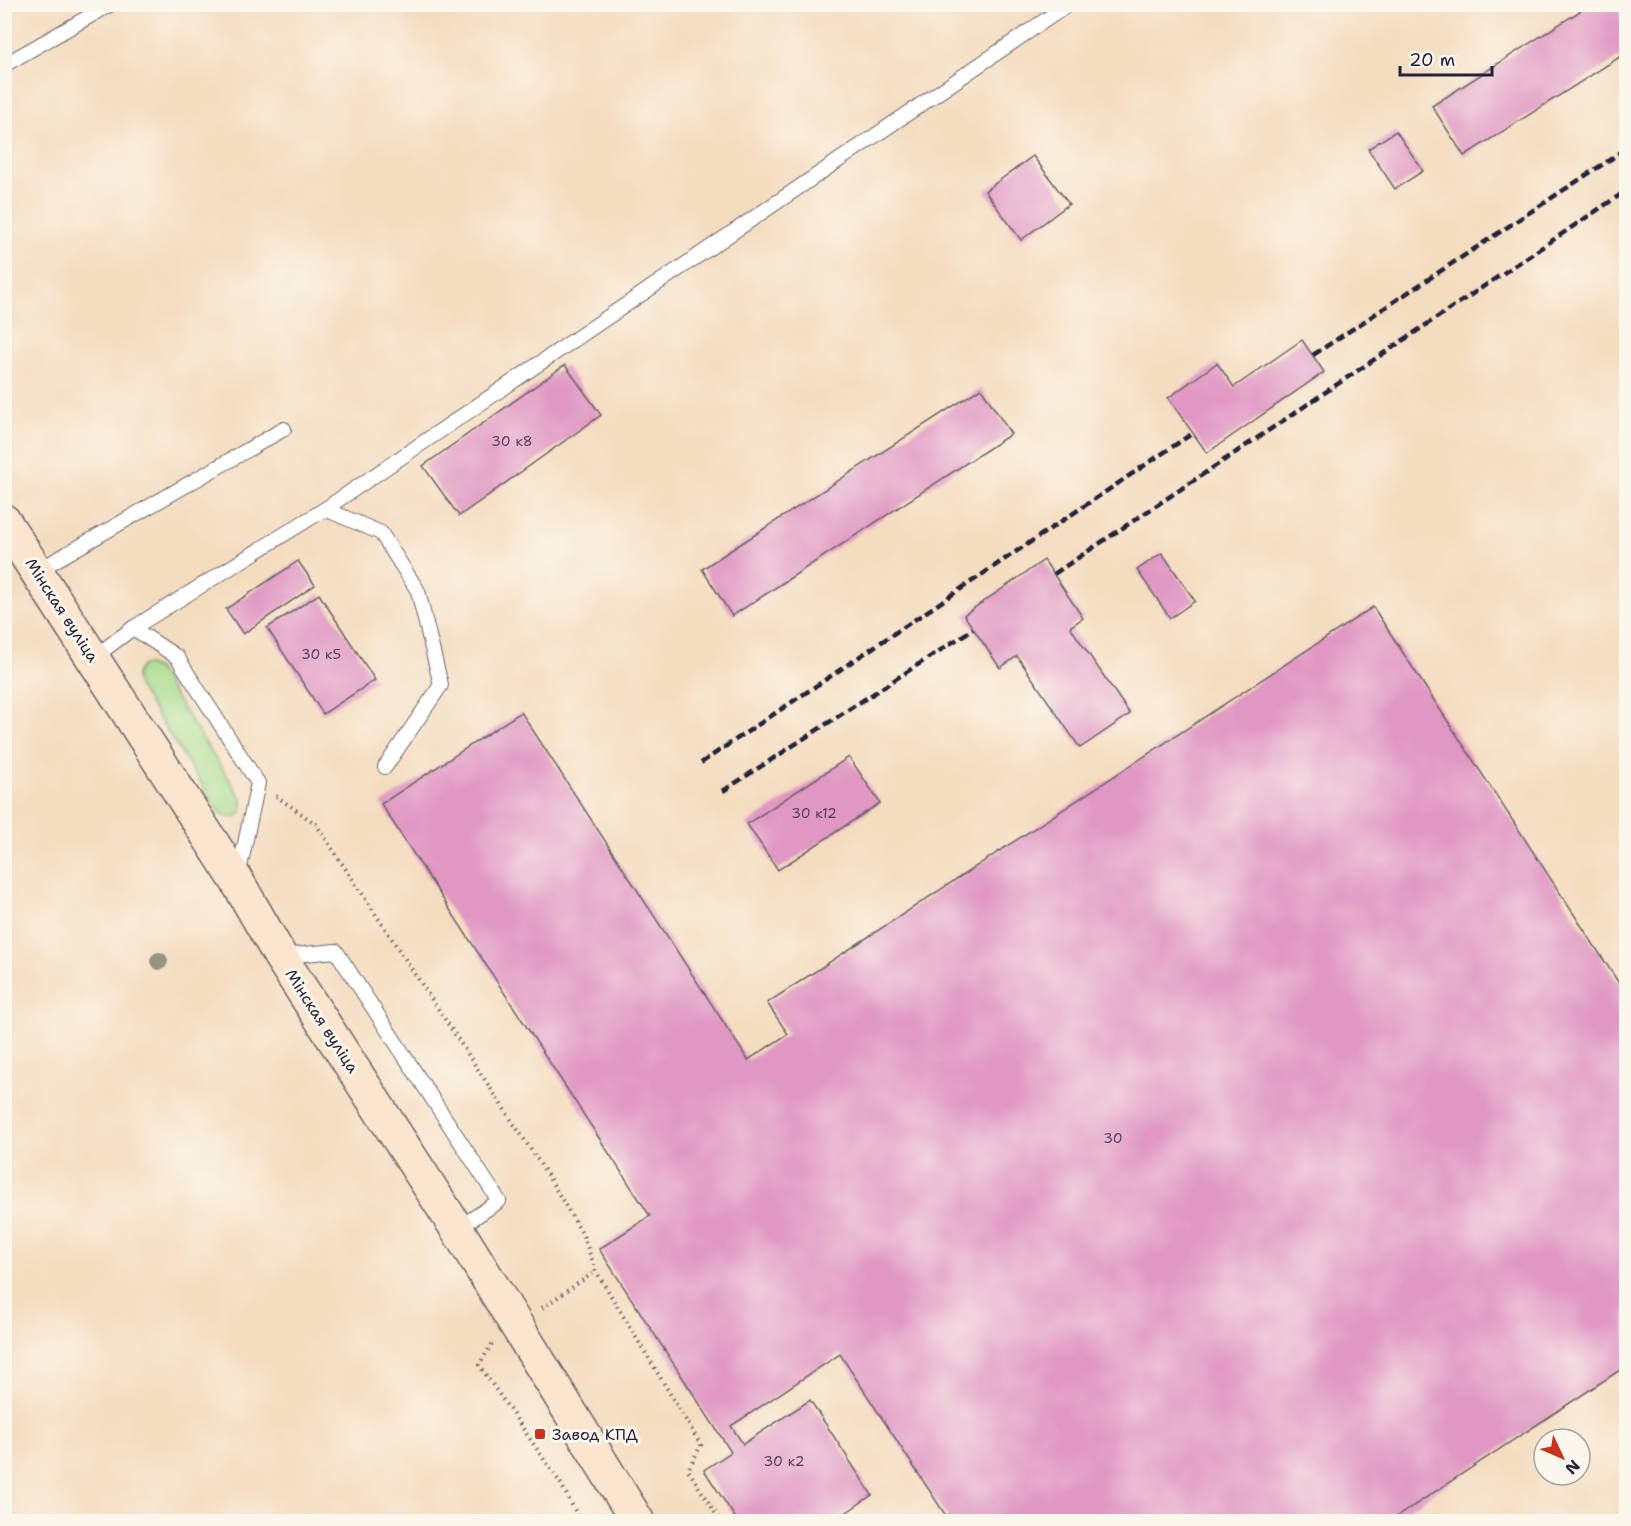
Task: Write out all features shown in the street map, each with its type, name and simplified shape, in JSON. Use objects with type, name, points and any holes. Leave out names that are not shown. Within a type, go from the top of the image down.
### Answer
[{"type":"main road","name":"Мінская вуліца","points":[[4,521],[237,881],[280,956],[517,1323],[638,1521]]},
{"type":"lane","points":[[4,65],[111,4]]},
{"type":"lane","points":[[93,658],[133,628],[325,509],[1069,4]]},
{"type":"lane","points":[[37,571],[284,429]]},
{"type":"lane","points":[[325,509],[381,533],[418,591],[441,685],[385,767]]},
{"type":"lane","points":[[133,628],[177,657],[258,783],[237,881]]},
{"type":"lane","points":[[280,956],[336,951],[500,1201],[457,1229]]},
{"type":"path","points":[[258,783],[316,824],[545,1171],[583,1235],[596,1271],[701,1445],[688,1470],[721,1521]]},
{"type":"path","points":[[541,1308],[596,1271]]},
{"type":"path","points":[[498,1335],[479,1365],[561,1484],[581,1521]]},
{"type":"green space","points":[[142,665],[149,665],[157,669],[242,799],[242,811],[237,816],[229,818],[221,814],[139,688],[136,676]]},
{"type":"building","points":[[1591,4],[1615,4],[1626,23],[1626,53],[1464,156],[1432,106]]},
{"type":"building","points":[[1396,131],[1423,171],[1395,189],[1368,149]]},
{"type":"building","points":[[1033,156],[1069,204],[1021,240],[985,191]]},
{"type":"building","points":[[1302,340],[1324,372],[1207,453],[1168,398],[1217,363],[1234,387]]},
{"type":"building","points":[[565,365],[601,415],[459,516],[423,466]]},
{"type":"building","points":[[981,388],[1011,434],[732,616],[702,569]]},
{"type":"building","points":[[1162,553],[1195,601],[1170,618],[1137,570]]},
{"type":"building","points":[[1044,560],[1083,618],[1070,627],[1130,714],[1080,748],[1017,656],[1000,668],[964,615]]},
{"type":"building","points":[[298,561],[315,585],[243,634],[226,609]]},
{"type":"building","points":[[319,594],[375,680],[323,714],[267,628]]},
{"type":"building","points":[[1373,607],[1626,994],[1626,1366],[1389,1522],[950,1522],[840,1354],[731,1426],[743,1444],[810,1400],[872,1495],[832,1522],[738,1522],[704,1470],[731,1452],[599,1249],[650,1216],[381,804],[521,712],[748,1060],[788,1034],[767,1003]]},
{"type":"building","points":[[849,757],[880,803],[778,870],[747,824]]},
{"type":"railway","points":[[1313,355],[1626,149]]},
{"type":"railway","points":[[1054,574],[1626,191]]},
{"type":"railway","points":[[701,763],[1193,433]]},
{"type":"railway","points":[[723,791],[973,629]]},
{"type":"place","name":"Завод КПД","points":[[540,1434]]}]
